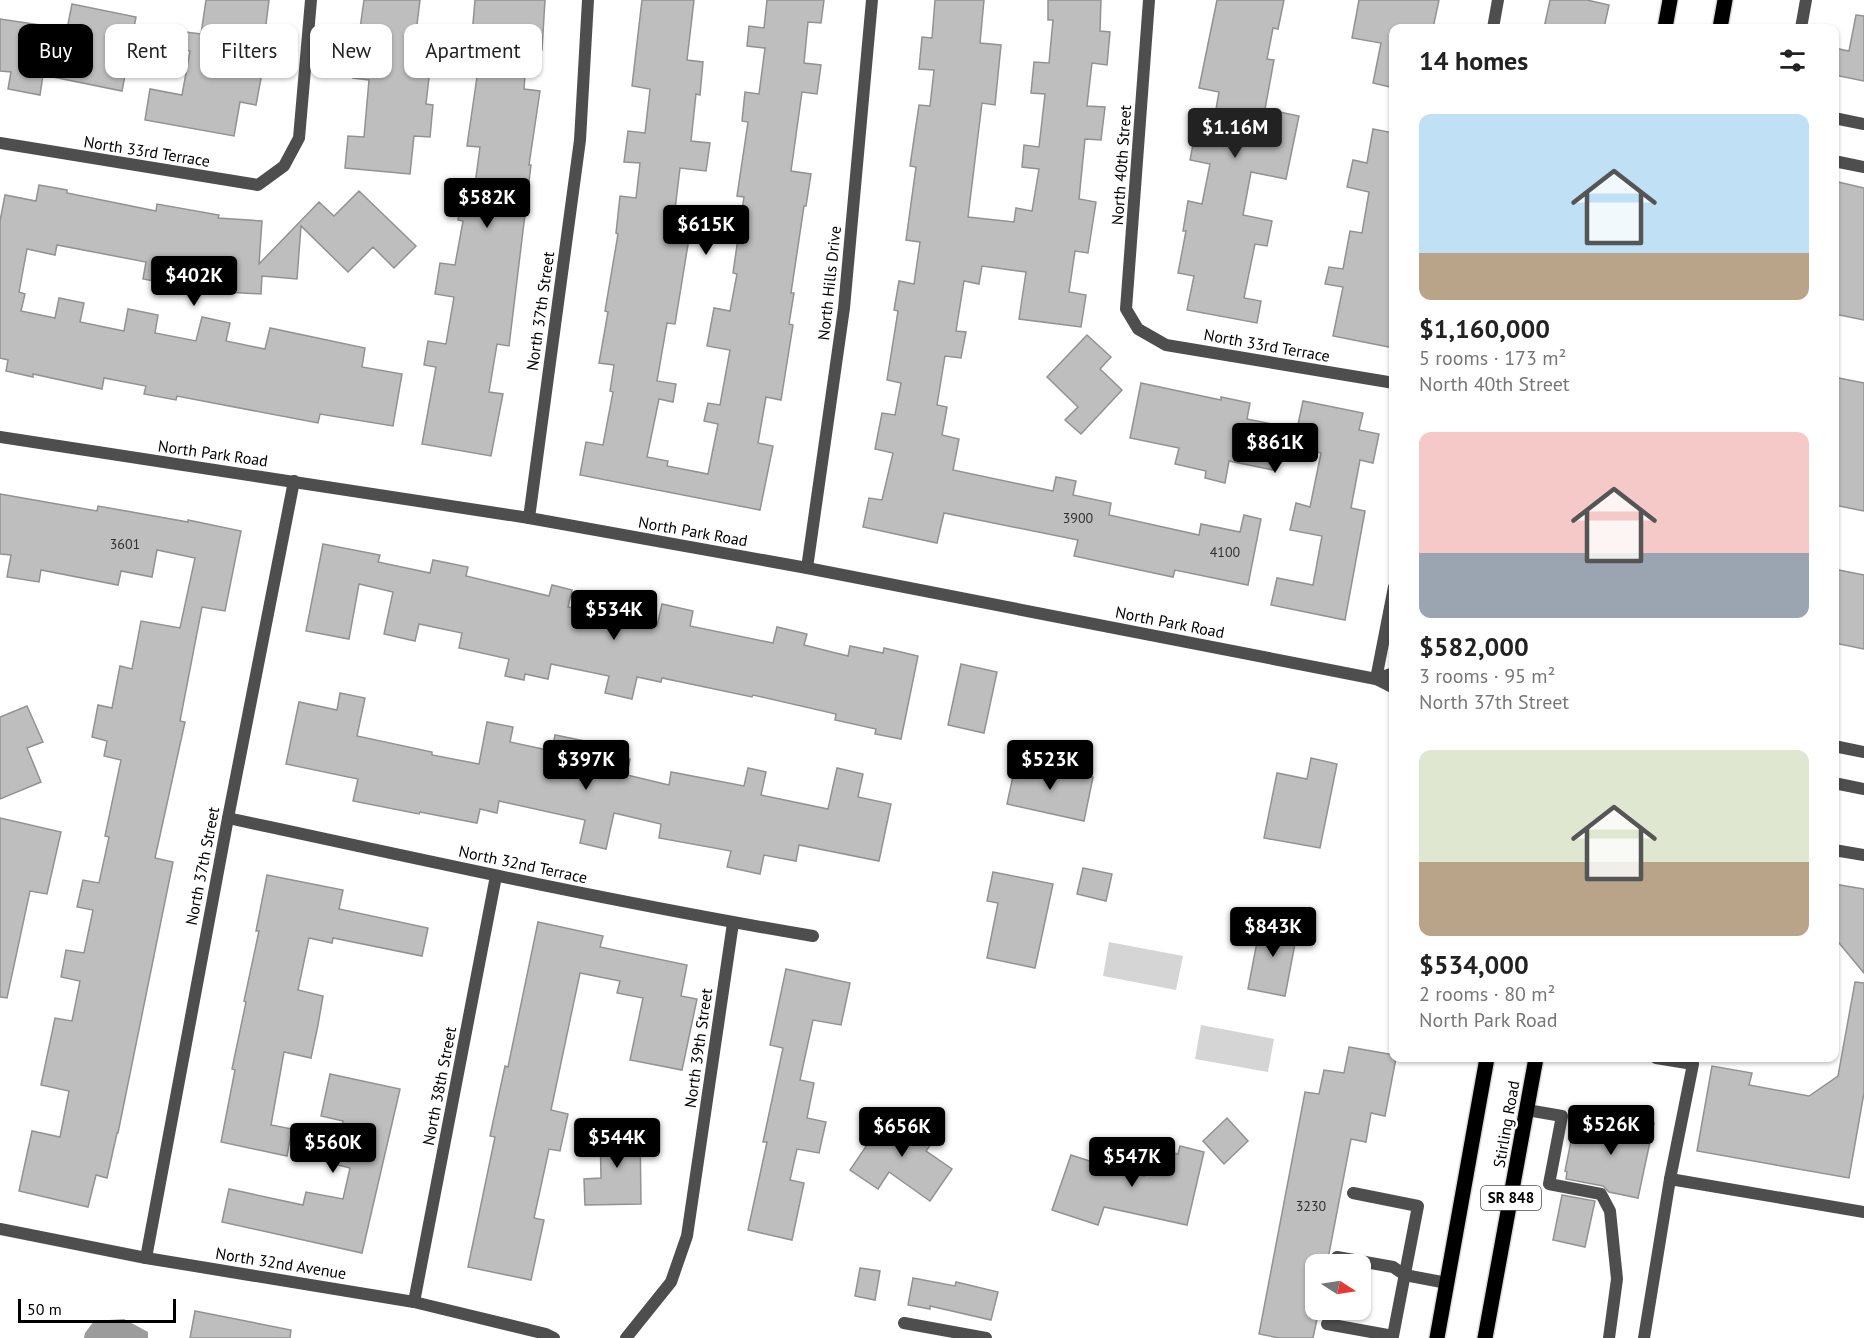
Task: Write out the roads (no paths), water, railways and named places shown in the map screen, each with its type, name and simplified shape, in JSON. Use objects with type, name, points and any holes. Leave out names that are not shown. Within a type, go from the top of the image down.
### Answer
[{"type":"main road","points":[[1666,24],[1670,0]]},
{"type":"main road","points":[[1721,24],[1725,0]]},
{"type":"main road","name":"Stirling Road","points":[[1439,1336],[1486,1062]]},
{"type":"main road","name":"Stirling Road","points":[[1485,1338],[1535,1062]]},
{"type":"street","name":"North 33rd Terrace","points":[[0,143],[258,185],[284,166],[299,138],[311,0]]},
{"type":"street","name":"North 37th Street","points":[[530,518],[580,140],[588,0]]},
{"type":"street","name":"North Hills Drive","points":[[807,568],[844,308],[872,0]]},
{"type":"street","name":"North 40th Street","points":[[1138,329],[1126,309],[1149,0]]},
{"type":"street","points":[[1494,24],[1498,0]]},
{"type":"street","points":[[1802,24],[1806,0]]},
{"type":"street","points":[[1839,119],[1864,123]]},
{"type":"street","points":[[1839,162],[1864,167]]},
{"type":"street","name":"North 33rd Terrace","points":[[1138,329],[1166,345],[1389,382]]},
{"type":"street","name":"North Park Road","points":[[0,437],[530,518],[807,568],[1376,679],[1389,686]]},
{"type":"street","name":"North 37th Street","points":[[146,1258],[294,481]]},
{"type":"street","points":[[1376,679],[1389,613]]},
{"type":"street","name":"North Park Road","points":[[1376,679],[1389,675]]},
{"type":"street","points":[[1839,747],[1864,752]]},
{"type":"street","points":[[1840,784],[1864,780]]},
{"type":"street","points":[[1840,784],[1864,789]]},
{"type":"street","name":"North 32nd Terrace","points":[[228,818],[496,876],[733,923],[813,936]]},
{"type":"street","points":[[1839,851],[1864,855]]},
{"type":"street","name":"North 38th Street","points":[[414,1302],[496,876]]},
{"type":"street","name":"North 39th Street","points":[[626,1338],[671,1282],[687,1236],[733,923]]},
{"type":"street","points":[[1644,1338],[1670,1179],[1694,1062]]},
{"type":"street","points":[[1527,1110],[1562,1116],[1549,1184],[1601,1194],[1610,1210],[1617,1279],[1609,1338]]},
{"type":"street","points":[[1670,1179],[1864,1212]]},
{"type":"street","points":[[1327,1324],[1393,1336],[1418,1206],[1353,1193]]},
{"type":"street","name":"North 32nd Avenue","points":[[0,1229],[146,1258],[414,1302],[546,1334],[554,1338]]},
{"type":"street","points":[[1371,1264],[1393,1268],[1405,1275],[1447,1282]]},
{"type":"street","points":[[904,1323],[986,1338]]}]
